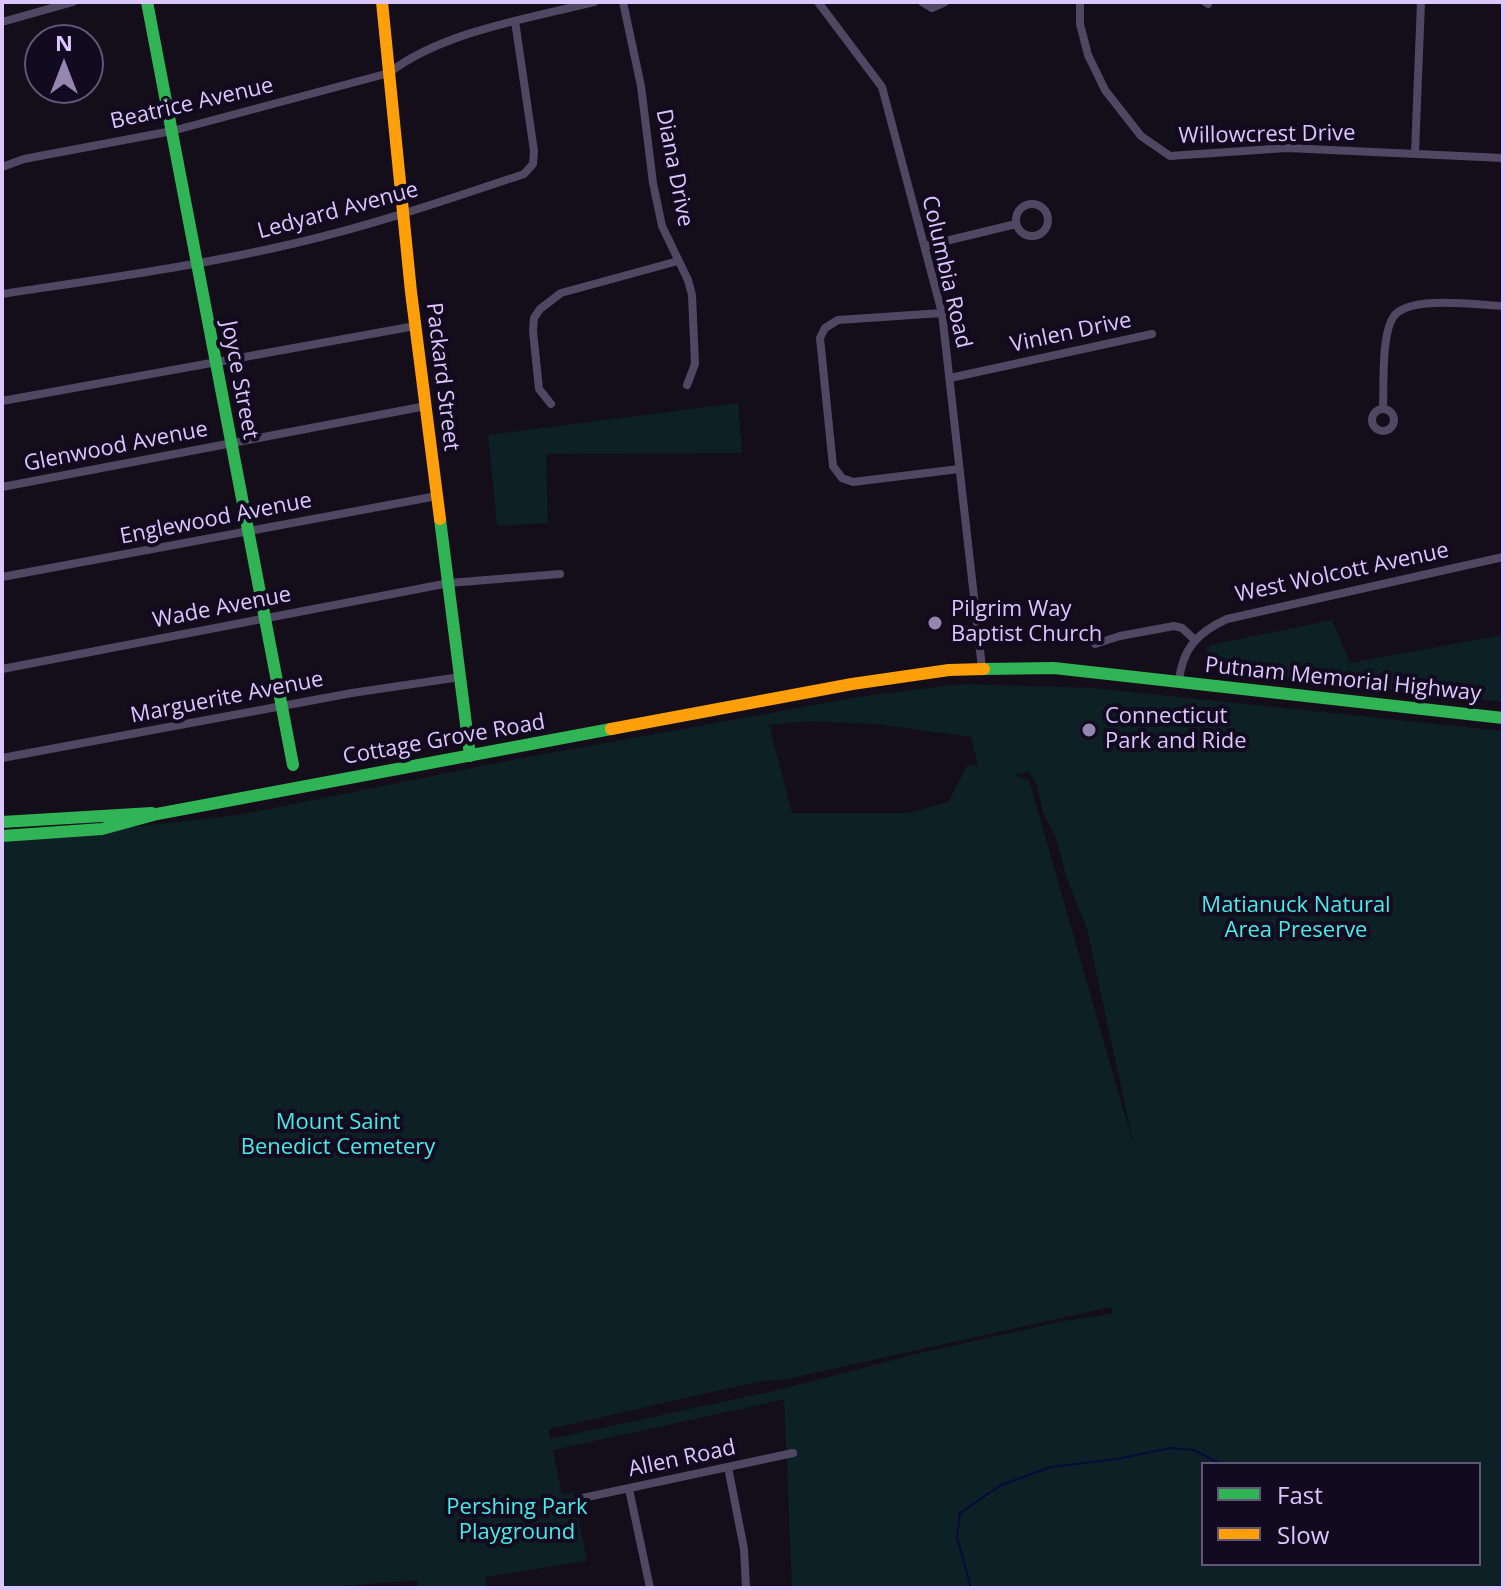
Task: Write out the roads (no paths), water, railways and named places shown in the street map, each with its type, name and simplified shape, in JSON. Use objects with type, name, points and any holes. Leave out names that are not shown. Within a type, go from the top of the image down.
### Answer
[{"type":"main road","name":"Joyce Street","points":[[147,2],[293,765]]},
{"type":"main road","name":"Packard Street","points":[[382,2],[402,215],[470,756]]},
{"type":"main road","points":[[982,668],[1054,668],[1179,681]]},
{"type":"main road","name":"Cottage Grove Road","points":[[2,836],[117,826],[157,814],[907,674],[982,668]]},
{"type":"main road","name":"Putnam Memorial Highway","points":[[1179,681],[1503,718]]},
{"type":"main road","name":"Cottage Grove Road","points":[[2,822],[139,812],[157,814]]},
{"type":"street","points":[[2,22],[73,2]]},
{"type":"street","name":"Beatrice Avenue","points":[[2,167],[24,159],[172,131],[389,73],[406,59],[440,44],[515,21],[594,2]]},
{"type":"street","name":"Diana Drive","points":[[623,2],[641,86],[653,183],[662,226],[692,295],[695,364],[687,385]]},
{"type":"street","name":"Columbia Road","points":[[818,2],[882,87],[942,313],[982,668]]},
{"type":"street","points":[[922,2],[932,8],[945,2]]},
{"type":"street","name":"Willowcrest Drive","points":[[1080,2],[1080,24],[1088,55],[1105,90],[1141,136],[1170,156],[1287,148],[1503,158]]},
{"type":"street","points":[[1415,153],[1421,2]]},
{"type":"street","name":"Ledyard Avenue","points":[[2,294],[197,265],[299,243],[402,215],[524,174],[533,164],[534,151],[515,21]]},
{"type":"street","points":[[925,246],[1016,224]]},
{"type":"street","points":[[551,404],[539,389],[533,331],[534,318],[540,309],[561,293],[678,261]]},
{"type":"street","points":[[1383,408],[1388,333],[1393,317],[1402,309],[1421,303],[1503,306]]},
{"type":"street","points":[[942,313],[838,320],[825,328],[820,338],[833,466],[842,478],[853,482],[959,469]]},
{"type":"street","points":[[2,401],[415,326]]},
{"type":"street","name":"Vinlen Drive","points":[[950,378],[1152,334]]},
{"type":"street","name":"Glenwood Avenue","points":[[2,487],[426,406]]},
{"type":"street","name":"Englewood Avenue","points":[[2,577],[437,496]]},
{"type":"street","name":"West Wolcott Avenue","points":[[1195,640],[1214,625],[1240,615],[1503,557]]},
{"type":"street","name":"Wade Avenue","points":[[2,669],[449,583],[560,574]]},
{"type":"street","points":[[1095,644],[1174,626],[1182,628],[1195,640],[1181,662],[1179,681]]},
{"type":"street","name":"Marguerite Avenue","points":[[2,758],[392,686],[460,677]]},
{"type":"street","name":"Allen Road","points":[[578,1499],[793,1453]]},
{"type":"street","points":[[728,1467],[744,1549],[746,1588]]},
{"type":"street","points":[[629,1489],[650,1588]]},
{"type":"waterway","points":[[971,1588],[957,1537],[960,1513],[1001,1485],[1051,1467],[1117,1459],[1171,1448],[1194,1450],[1217,1462]]},
{"type":"place","name":"Pilgrim Way Baptist Church","points":[[935,623]]},
{"type":"place","name":"Connecticut Park and Ride","points":[[1089,730]]},
{"type":"park label","name":"Matianuck Natural Area Preserve","points":[[1296,918]]},
{"type":"park label","name":"Mount Saint Benedict Cemetery","points":[[338,1136]]},
{"type":"park label","name":"Pershing Park Playground","points":[[517,1520]]}]
